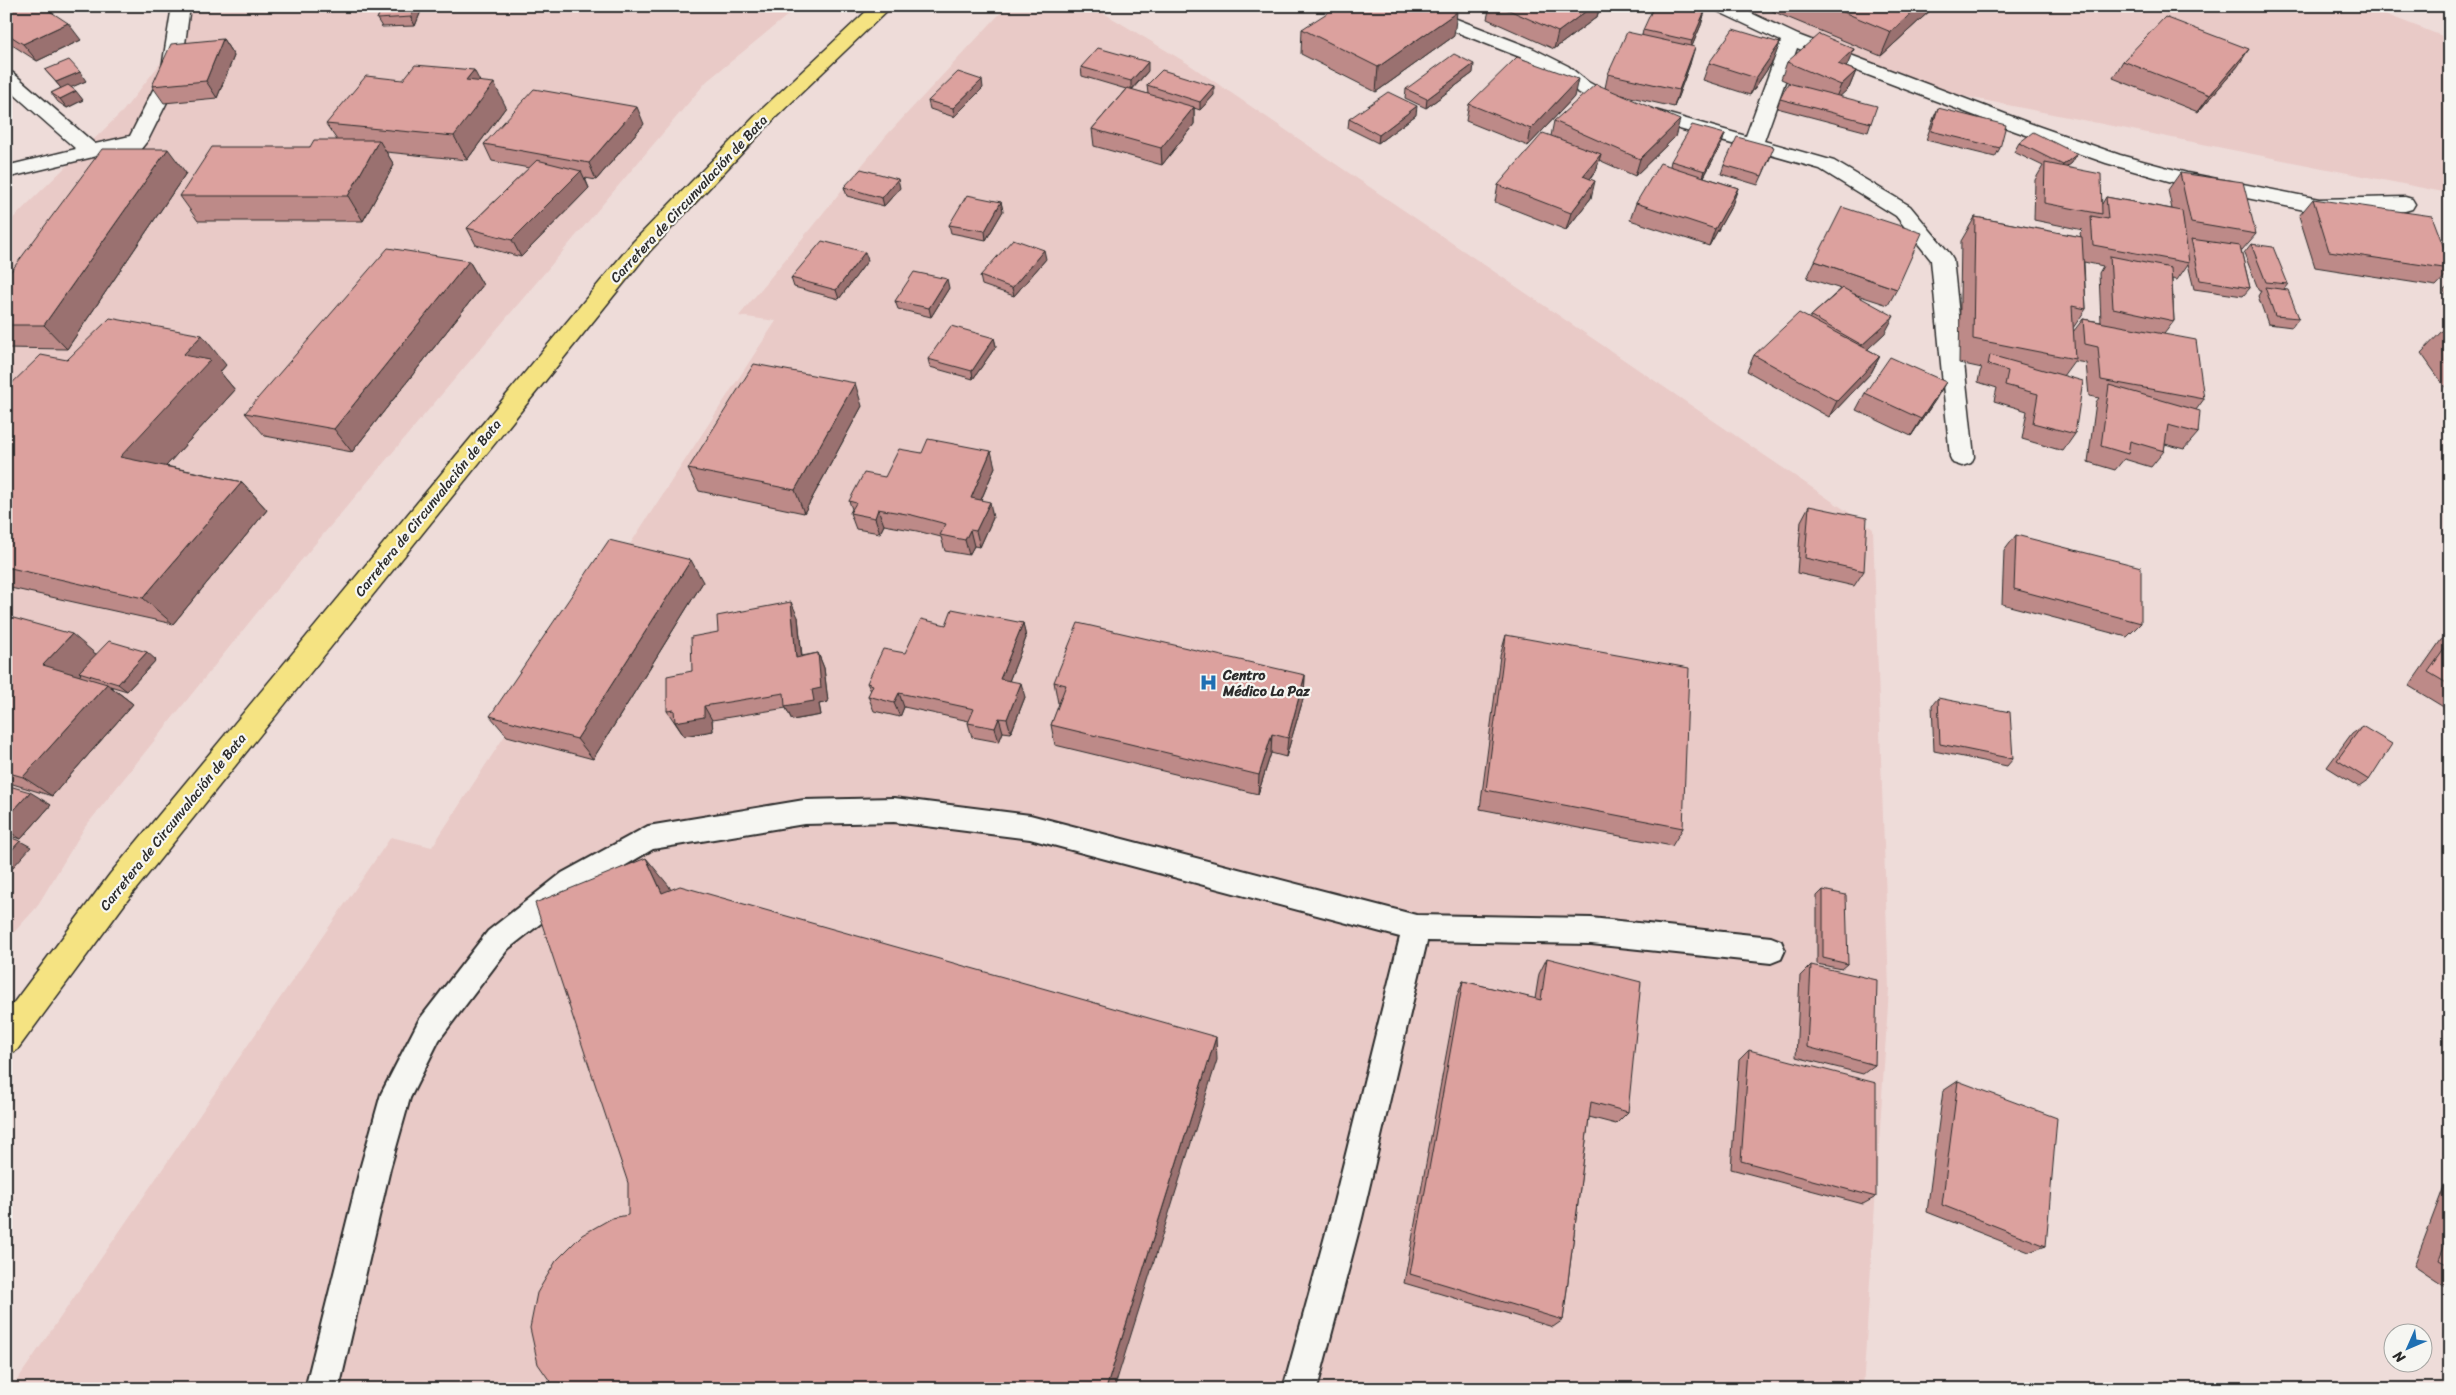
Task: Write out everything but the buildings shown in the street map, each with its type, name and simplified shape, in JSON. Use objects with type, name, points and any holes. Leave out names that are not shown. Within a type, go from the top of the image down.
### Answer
[{"type":"main road","name":"Carretera de Circunvalación de Bata","points":[[6,1039],[121,884],[640,247],[768,114],[883,6]]},
{"type":"street","points":[[92,196],[138,140],[171,74],[181,6]]},
{"type":"street","points":[[1406,6],[1527,53],[1561,70],[1581,86],[1616,105],[1645,116],[1827,166],[1903,210],[1942,258],[1962,457]]},
{"type":"street","points":[[1721,6],[1791,39],[2022,127],[2113,159],[2186,179],[2319,206],[2405,204]]},
{"type":"street","points":[[1753,145],[1791,39]]},
{"type":"street","points":[[6,78],[91,151]]},
{"type":"street","points":[[6,172],[138,140]]},
{"type":"lane","points":[[322,1389],[374,1169],[396,1094],[429,1030],[498,940],[572,882],[648,838],[804,812],[894,810],[1030,827],[1416,928],[1591,931],[1772,950]]},
{"type":"lane","points":[[1300,1389],[1346,1218],[1416,928]]},
{"type":"shaded area","points":[[173,6],[799,6],[707,81],[260,609],[85,827],[36,908],[6,941],[6,225],[123,111],[163,60]]},
{"type":"shaded area","name":"Centro Médico La Paz","points":[[1007,6],[1092,6],[1187,63],[1873,529],[1889,989],[1863,1389],[11,1389],[391,837],[432,847],[776,321],[739,316],[886,136]]},
{"type":"shaded area","points":[[1731,6],[2364,6],[2450,39],[2450,177],[2443,192],[1932,90]]},
{"type":"place","name":"Centro Médico La Paz","points":[[1209,683]]}]
